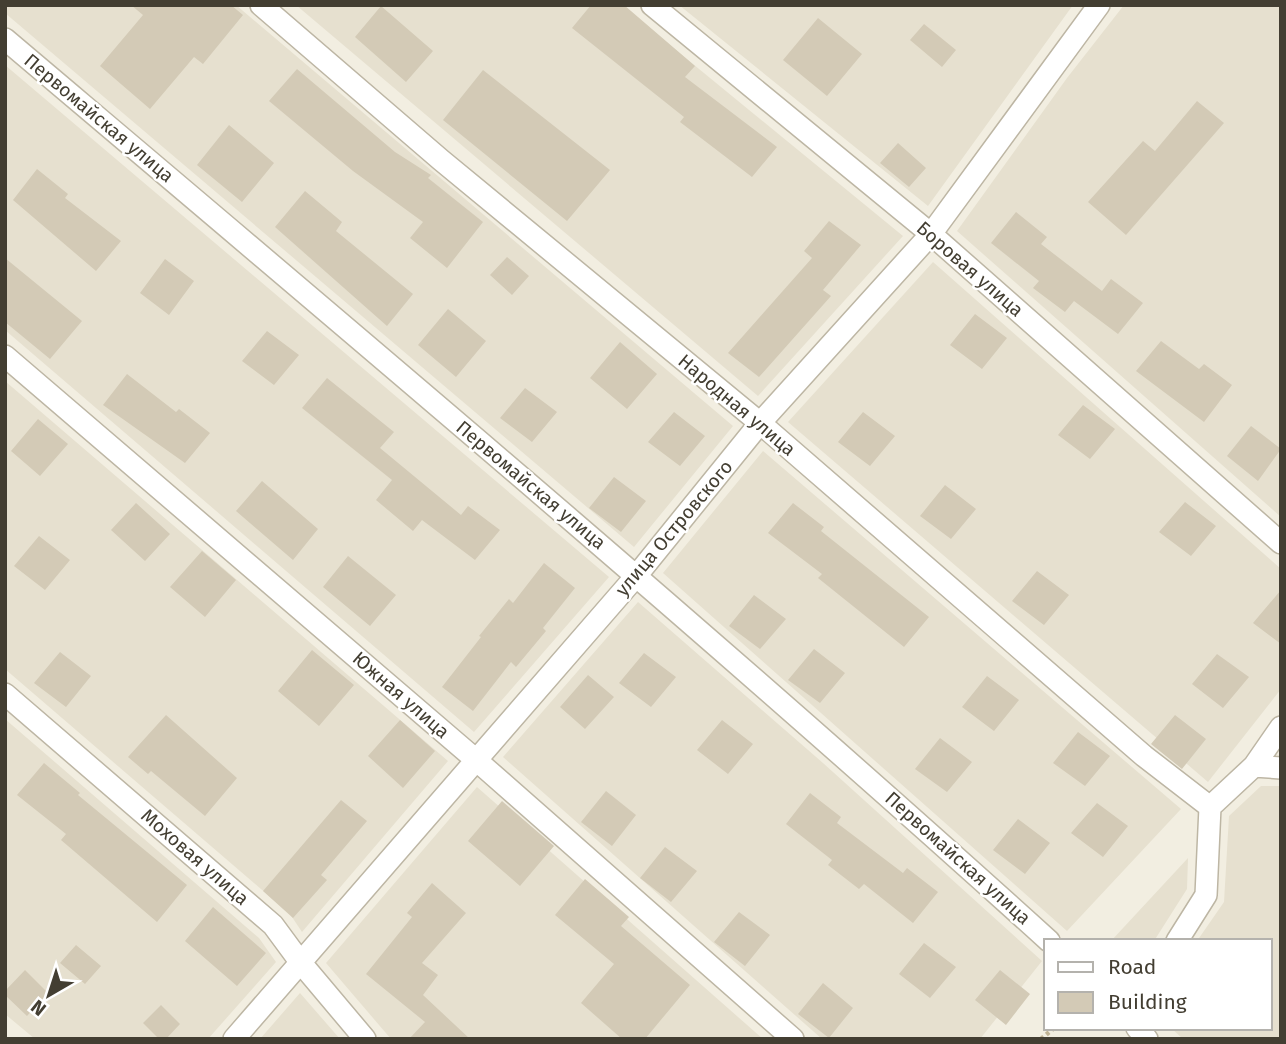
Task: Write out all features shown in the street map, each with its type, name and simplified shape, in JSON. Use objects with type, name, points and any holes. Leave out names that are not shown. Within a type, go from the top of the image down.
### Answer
[{"type":"street","name":"Народная улица","points":[[261,5],[441,160],[760,423],[1144,756],[1210,807]]},
{"type":"street","name":"Боровая улица","points":[[652,5],[931,234],[1281,543]]},
{"type":"street","name":"улица Островского","points":[[234,1039],[637,575],[760,423],[931,234],[1099,5]]},
{"type":"street","name":"Первомайская улица","points":[[5,39],[637,575],[836,748],[1047,939]]},
{"type":"street","name":"Южная улица","points":[[5,356],[475,759],[793,1039]]},
{"type":"street","name":"Моховая улица","points":[[5,694],[274,925],[300,963],[365,1039]]},
{"type":"street","points":[[1178,939],[1206,895],[1210,807],[1254,766],[1281,727]]},
{"type":"street","points":[[1254,766],[1281,768]]},
{"type":"shaded area","points":[[5,5],[236,5],[733,426],[634,547],[5,13]]},
{"type":"shaded area","points":[[296,5],[621,5],[903,236],[758,396]]},
{"type":"shaded area","points":[[679,5],[1073,5],[928,206]]},
{"type":"shaded area","points":[[1124,5],[1281,5],[1281,517],[957,231],[1067,78]]},
{"type":"shaded area","points":[[5,65],[609,577],[474,732],[5,330]]},
{"type":"shaded area","points":[[933,262],[1281,569],[1281,689],[1208,782],[788,422]]},
{"type":"shaded area","points":[[5,381],[448,761],[302,932],[290,914],[5,669]]},
{"type":"shaded area","points":[[763,451],[1181,809],[1067,931],[663,573]]},
{"type":"shaded area","points":[[638,602],[823,763],[1042,961],[980,1039],[822,1039],[503,757]]},
{"type":"shaded area","points":[[5,719],[259,938],[276,962],[208,1039],[35,1039],[5,1014]]},
{"type":"shaded area","points":[[1261,786],[1281,786],[1281,1039],[1183,1039],[1173,1030],[1272,1030],[1272,939],[1198,939],[1224,902],[1229,816]]},
{"type":"shaded area","points":[[477,787],[763,1039],[391,1039],[326,963]]},
{"type":"shaded area","points":[[1188,858],[1187,889],[1155,939],[1113,939]]},
{"type":"shaded area","points":[[300,993],[340,1039],[260,1039]]},
{"type":"building","points":[[131,5],[231,5],[243,15],[203,64],[194,57],[150,109],[100,66],[143,15]]},
{"type":"building","points":[[591,5],[624,5],[695,66],[685,77],[777,147],[752,177],[680,122],[684,117],[572,28]]},
{"type":"building","points":[[381,6],[433,51],[406,82],[355,37]]},
{"type":"building","points":[[818,18],[862,54],[827,96],[783,60]]},
{"type":"building","points":[[924,24],[956,50],[942,67],[910,40]]},
{"type":"building","points":[[297,69],[395,152],[431,175],[428,178],[483,222],[447,268],[410,238],[423,222],[353,171],[269,101]]},
{"type":"building","points":[[483,70],[610,170],[567,221],[443,120]]},
{"type":"building","points":[[1197,101],[1224,123],[1126,235],[1088,202],[1143,141],[1155,151]]},
{"type":"building","points":[[229,125],[274,163],[242,202],[197,165]]},
{"type":"building","points":[[898,143],[926,168],[909,187],[880,163]]},
{"type":"building","points":[[37,169],[68,194],[65,198],[121,241],[96,271],[13,200]]},
{"type":"building","points":[[305,191],[342,222],[336,231],[413,294],[387,326],[275,227]]},
{"type":"building","points":[[1016,212],[1047,237],[1041,244],[1102,291],[1111,279],[1143,303],[1118,334],[1074,301],[1065,312],[1033,288],[1039,281],[991,243]]},
{"type":"building","points":[[829,221],[861,245],[823,290],[831,296],[759,377],[728,353],[812,258],[804,251]]},
{"type":"building","points":[[507,257],[529,276],[512,295],[490,275]]},
{"type":"building","points":[[5,258],[82,321],[50,359],[5,322]]},
{"type":"building","points":[[165,259],[194,281],[169,315],[140,293]]},
{"type":"building","points":[[448,309],[486,341],[456,377],[418,345]]},
{"type":"building","points":[[975,314],[1007,338],[982,369],[950,345]]},
{"type":"building","points":[[267,331],[299,355],[274,385],[242,361]]},
{"type":"building","points":[[1161,341],[1199,369],[1204,364],[1232,385],[1204,422],[1136,371]]},
{"type":"building","points":[[620,342],[657,374],[627,409],[590,378]]},
{"type":"building","points":[[127,374],[176,412],[179,409],[210,433],[185,463],[103,405]]},
{"type":"building","points":[[327,378],[394,432],[380,448],[461,515],[468,506],[500,530],[475,560],[422,520],[413,531],[376,500],[392,480],[302,408]]},
{"type":"building","points":[[525,388],[557,412],[532,442],[500,418]]},
{"type":"building","points":[[1083,405],[1115,429],[1090,459],[1058,435]]},
{"type":"building","points":[[674,412],[705,436],[680,466],[648,442]]},
{"type":"building","points":[[863,412],[895,436],[870,466],[838,442]]},
{"type":"building","points":[[38,419],[68,444],[40,476],[11,451]]},
{"type":"building","points":[[1251,426],[1281,449],[1258,481],[1227,456]]},
{"type":"building","points":[[614,477],[646,501],[621,532],[589,508]]},
{"type":"building","points":[[262,481],[318,529],[293,560],[236,511]]},
{"type":"building","points":[[945,485],[976,509],[951,539],[920,516]]},
{"type":"building","points":[[1185,502],[1216,526],[1191,556],[1159,532]]},
{"type":"building","points":[[136,503],[170,534],[145,561],[111,530]]},
{"type":"building","points":[[793,503],[824,527],[821,531],[929,617],[904,647],[818,578],[822,574],[768,533]]},
{"type":"building","points":[[39,536],[70,560],[45,590],[14,566]]},
{"type":"building","points":[[202,551],[236,580],[205,617],[170,587]]},
{"type":"building","points":[[348,556],[396,595],[370,626],[323,587]]},
{"type":"building","points":[[544,563],[575,588],[543,628],[546,631],[516,667],[511,662],[473,711],[442,687],[509,599],[513,603]]},
{"type":"building","points":[[1037,571],[1069,595],[1044,625],[1012,601]]},
{"type":"building","points":[[1281,590],[1281,644],[1253,623]]},
{"type":"building","points":[[754,595],[786,619],[760,649],[729,626]]},
{"type":"building","points":[[814,649],[845,673],[820,703],[788,680]]},
{"type":"building","points":[[312,650],[354,685],[319,726],[278,691]]},
{"type":"building","points":[[60,652],[91,676],[66,707],[34,683]]},
{"type":"building","points":[[644,653],[676,677],[651,707],[619,683]]},
{"type":"building","points":[[1217,654],[1249,677],[1223,708],[1192,684]]},
{"type":"building","points":[[588,675],[614,697],[585,729],[560,707]]},
{"type":"building","points":[[987,676],[1019,700],[994,731],[962,707]]},
{"type":"building","points":[[166,715],[237,778],[205,816],[151,771],[148,774],[128,757]]},
{"type":"building","points":[[1175,715],[1206,739],[1182,769],[1151,744]]},
{"type":"building","points":[[400,720],[435,751],[403,788],[368,756]]},
{"type":"building","points":[[722,720],[753,744],[728,774],[697,750]]},
{"type":"building","points":[[1078,732],[1110,756],[1085,786],[1053,763]]},
{"type":"building","points":[[940,738],[972,762],[947,792],[915,769]]},
{"type":"building","points":[[44,763],[80,793],[78,795],[187,885],[157,922],[61,840],[66,834],[17,795]]},
{"type":"building","points":[[606,791],[636,815],[612,846],[581,822]]},
{"type":"building","points":[[810,793],[841,817],[837,823],[903,873],[907,868],[938,892],[913,923],[864,884],[859,889],[828,865],[832,860],[786,824]]},
{"type":"building","points":[[341,800],[367,821],[321,875],[327,880],[293,918],[263,891]]},
{"type":"building","points":[[502,801],[554,846],[520,886],[468,841]]},
{"type":"building","points":[[1097,803],[1128,826],[1103,857],[1071,833]]},
{"type":"building","points":[[1018,819],[1050,843],[1025,874],[993,850]]},
{"type":"building","points":[[665,847],[697,871],[671,902],[640,878]]},
{"type":"building","points":[[585,879],[629,917],[621,926],[690,985],[645,1039],[622,1039],[581,1003],[614,964],[555,915]]},
{"type":"building","points":[[432,883],[466,913],[422,963],[438,975],[423,995],[470,1039],[409,1039],[425,1022],[366,974],[412,917],[407,913]]},
{"type":"building","points":[[213,907],[266,953],[237,986],[185,941]]},
{"type":"building","points":[[739,912],[770,935],[745,966],[714,942]]},
{"type":"building","points":[[924,943],[956,967],[930,998],[899,974]]},
{"type":"building","points":[[76,945],[101,966],[85,984],[60,963]]},
{"type":"building","points":[[25,970],[48,993],[27,1016],[5,995],[5,991]]},
{"type":"building","points":[[1000,970],[1030,994],[1006,1025],[975,1000]]},
{"type":"building","points":[[823,983],[853,1008],[829,1038],[798,1014]]},
{"type":"building","points":[[161,1005],[180,1024],[166,1039],[159,1039],[143,1023]]}]
